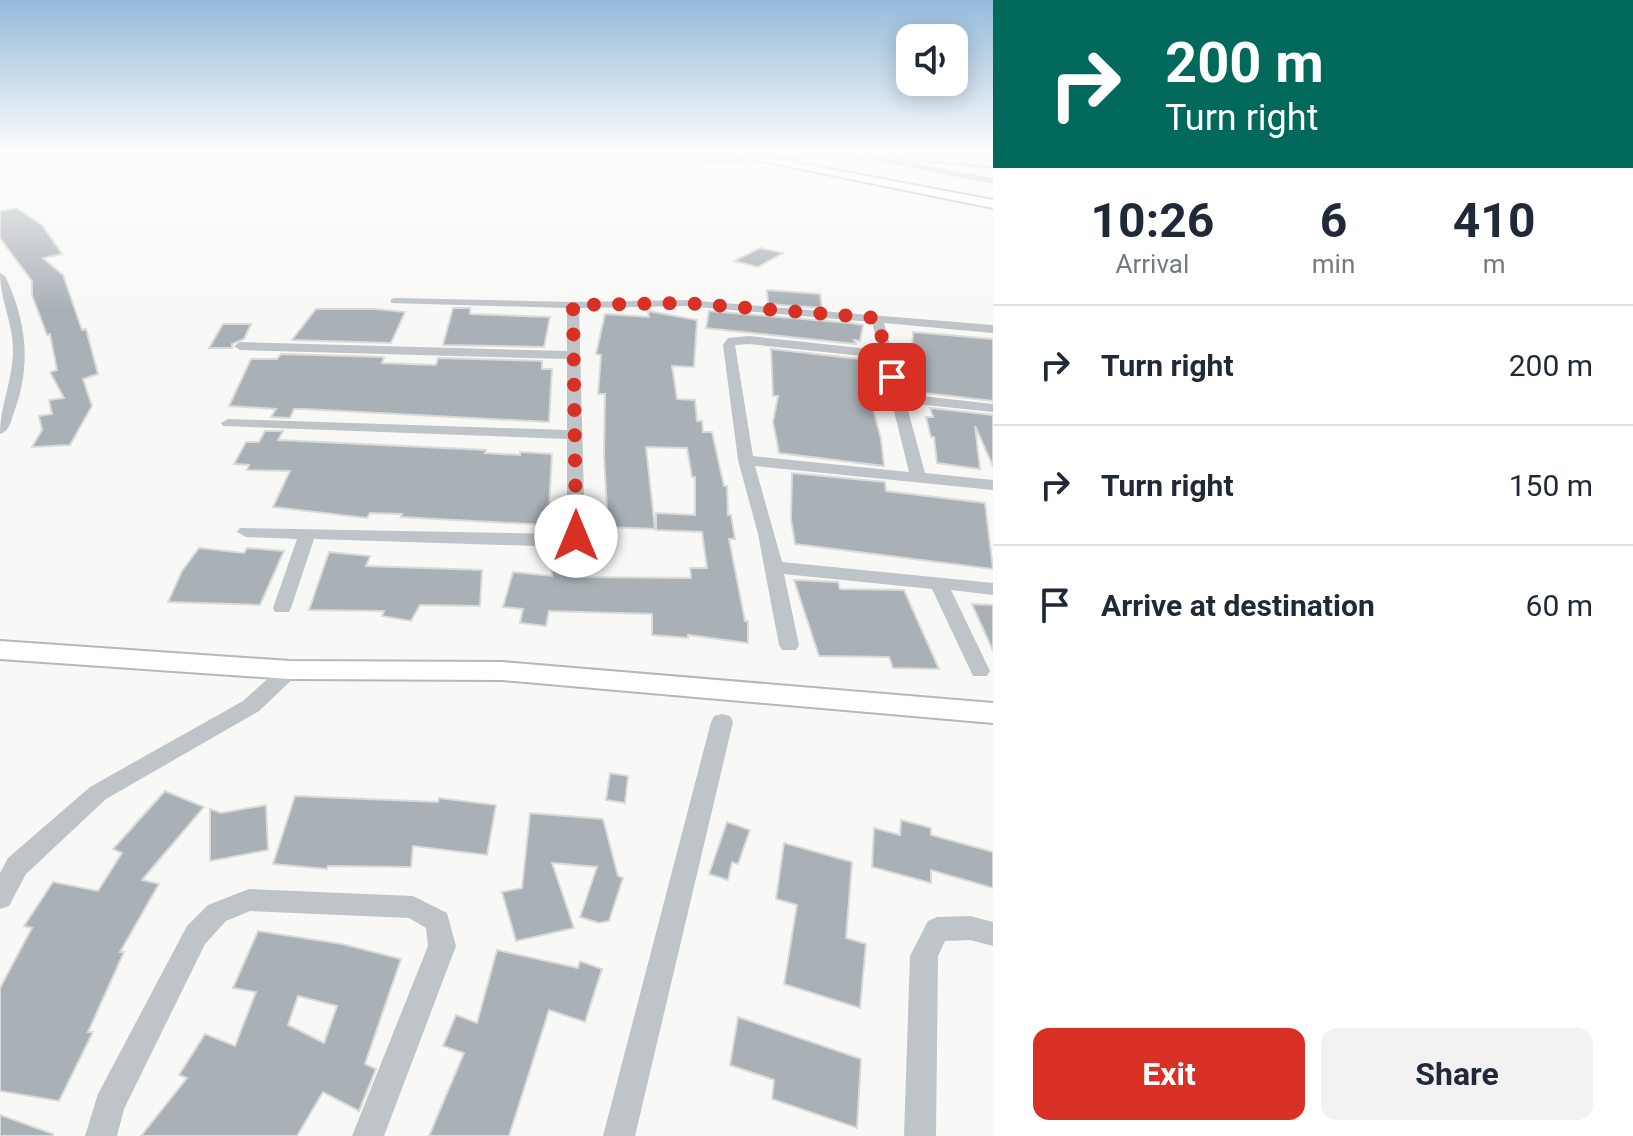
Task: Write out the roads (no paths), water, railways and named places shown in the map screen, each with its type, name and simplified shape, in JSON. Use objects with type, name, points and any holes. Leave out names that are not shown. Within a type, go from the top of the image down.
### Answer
[{"type":"street","points":[[0,276],[14,304],[21,363],[14,399],[0,430]]},
{"type":"street","points":[[395,301],[573,305],[686,303],[993,329]]},
{"type":"street","points":[[246,532],[569,542],[576,536],[573,305]]},
{"type":"street","points":[[877,318],[918,476]]},
{"type":"street","points":[[789,645],[746,460],[729,345],[732,341],[749,340],[887,355]]},
{"type":"street","points":[[240,346],[573,355]]},
{"type":"street","points":[[898,398],[993,408]]},
{"type":"street","points":[[228,423],[575,435]]},
{"type":"street","points":[[746,460],[993,485]]},
{"type":"street","points":[[282,608],[307,534]]},
{"type":"street","points":[[773,567],[993,589]]},
{"type":"street","points":[[939,584],[980,671]]},
{"type":"street","points":[[0,650],[290,670],[502,671],[993,713]]},
{"type":"street","points":[[0,898],[17,866],[98,793],[251,706],[290,670]]},
{"type":"street","points":[[619,1136],[722,722]]},
{"type":"street","points":[[101,1136],[109,1105],[196,935],[217,913],[249,900],[413,907],[438,921],[442,946],[368,1136]]},
{"type":"street","points":[[920,1136],[924,956],[937,929],[970,928],[993,934]]}]
